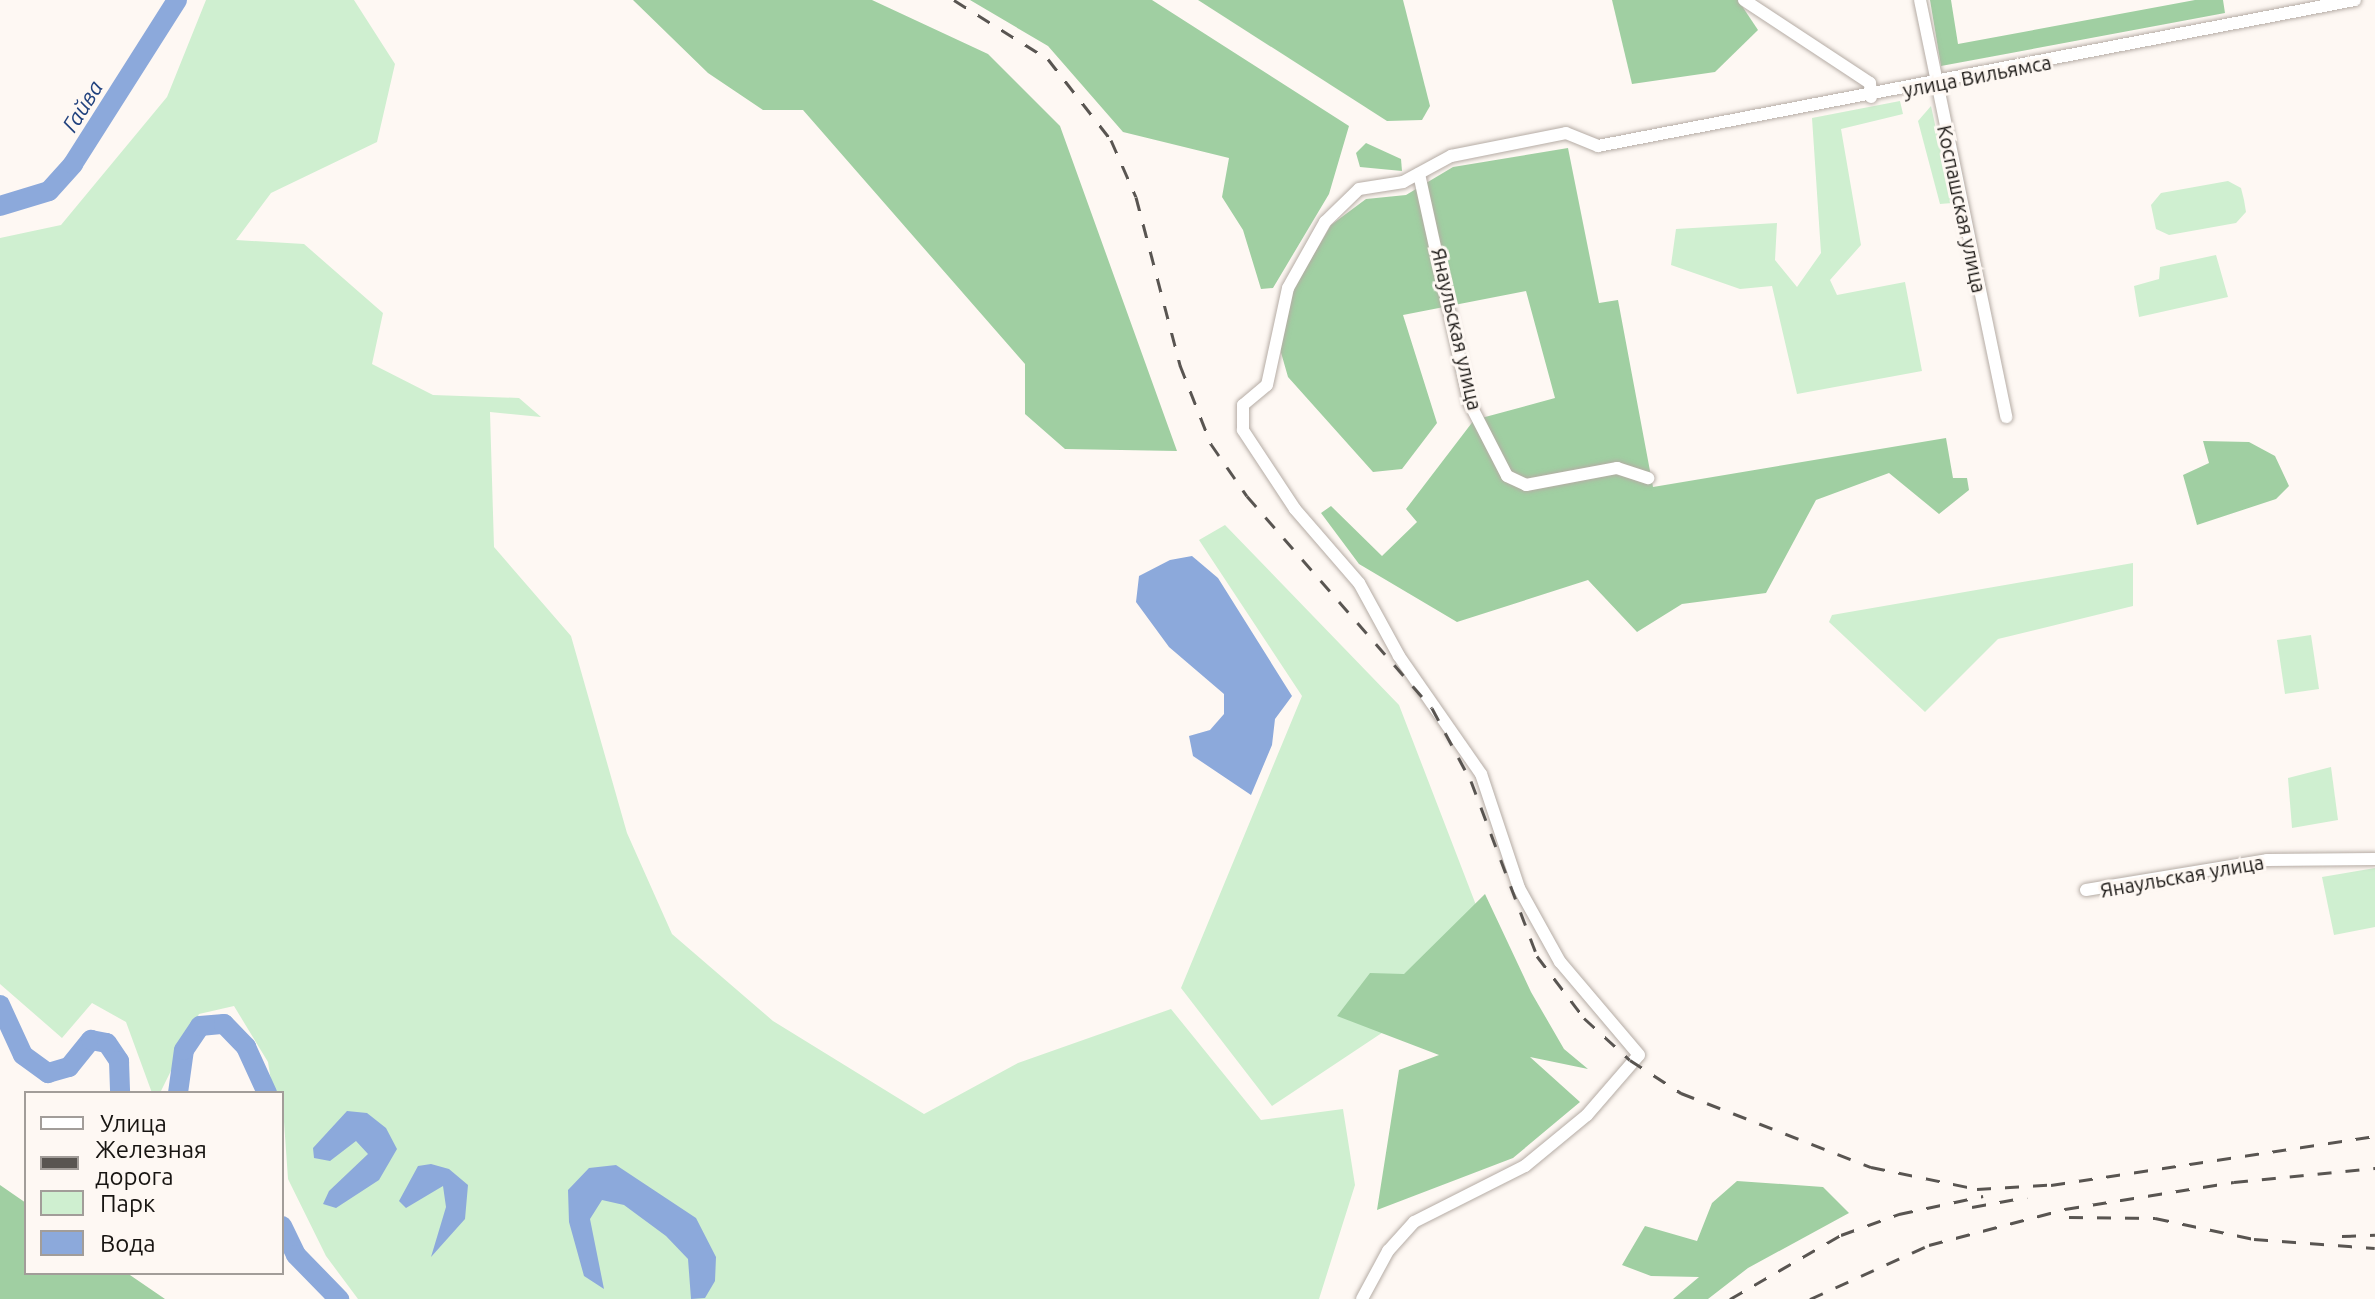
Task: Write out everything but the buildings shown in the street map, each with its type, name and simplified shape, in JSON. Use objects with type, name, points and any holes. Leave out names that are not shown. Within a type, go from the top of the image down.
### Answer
[{"type":"street","points":[[1744,0],[1870,83],[1871,97]]},
{"type":"street","name":"Коспашская улица","points":[[1920,0],[1935,85],[2006,417]]},
{"type":"street","name":"улица Вильямса","points":[[1419,174],[1451,156],[1566,133],[1598,146],[1935,85],[2355,0]]},
{"type":"street","points":[[1362,1299],[1388,1251],[1414,1222],[1447,1200],[1525,1166],[1587,1115],[1639,1055],[1560,962],[1519,888],[1481,774],[1399,656],[1359,583],[1295,509],[1243,430],[1243,405],[1267,385],[1288,288],[1325,222],[1359,189],[1419,174]]},
{"type":"street","name":"Янаульская улица","points":[[1419,174],[1469,402],[1507,476],[1526,485],[1617,468],[1648,478]]},
{"type":"street","name":"Янаульская улица","points":[[2086,890],[2267,860],[2375,859]]},
{"type":"green space","points":[[206,0],[354,0],[395,64],[377,142],[271,193],[236,240],[304,244],[383,313],[372,364],[433,395],[519,398],[541,417],[490,412],[494,547],[571,636],[627,833],[672,934],[773,1021],[924,1114],[1018,1063],[1171,1009],[1261,1120],[1343,1109],[1355,1185],[1319,1299],[358,1299],[326,1256],[288,1179],[284,1091],[273,1091],[268,1062],[234,1006],[199,1014],[161,1091],[151,1091],[126,1022],[92,1003],[62,1038],[0,984],[0,238],[61,225],[167,97]]},
{"type":"green space","points":[[633,0],[872,0],[988,54],[1060,126],[1177,451],[1065,449],[1025,414],[1025,364],[803,110],[763,110],[708,73]]},
{"type":"green space","points":[[970,0],[1152,0],[1349,126],[1329,194],[1273,288],[1261,289],[1243,230],[1222,197],[1229,158],[1123,132],[1048,46]]},
{"type":"green space","points":[[1198,0],[1403,0],[1430,106],[1422,120],[1387,121]]},
{"type":"green space","points":[[1612,0],[1738,0],[1758,30],[1715,72],[1632,84]]},
{"type":"green space","points":[[1930,0],[1951,0],[1958,44],[2195,0],[2223,0],[2225,13],[1941,66]]},
{"type":"green space","points":[[1900,101],[1903,114],[1841,129],[1861,245],[1830,280],[1837,295],[1905,282],[1922,371],[1797,394],[1772,286],[1740,289],[1671,265],[1676,229],[1777,223],[1775,260],[1797,287],[1821,253],[1812,118]]},
{"type":"green space","points":[[1931,106],[1952,203],[1940,204],[1918,121]]},
{"type":"green space","points":[[1366,143],[1401,159],[1402,171],[1360,167],[1356,153]]},
{"type":"green space","points":[[1568,148],[1599,303],[1618,300],[1653,487],[1946,438],[1953,478],[1967,478],[1969,490],[1939,514],[1889,473],[1816,500],[1766,593],[1682,604],[1637,632],[1588,580],[1457,622],[1359,564],[1321,513],[1331,506],[1382,556],[1417,522],[1406,509],[1474,420],[1555,398],[1526,291],[1403,315],[1437,423],[1402,469],[1373,472],[1288,377],[1278,342],[1292,291],[1331,225],[1366,199],[1406,195],[1453,167]]},
{"type":"green space","points":[[2228,181],[2241,188],[2244,200],[2246,212],[2236,223],[2169,235],[2156,229],[2151,205],[2161,193]]},
{"type":"green space","points":[[2216,255],[2228,297],[2139,317],[2134,286],[2159,279],[2160,267]]},
{"type":"green space","points":[[2203,441],[2249,442],[2275,456],[2289,486],[2276,499],[2197,525],[2183,475],[2209,463]]},
{"type":"green space","points":[[1225,525],[1399,705],[1496,957],[1272,1106],[1181,988],[1302,696],[1199,540]]},
{"type":"green space","points":[[2133,563],[2133,606],[1998,639],[1925,712],[1829,622],[1832,615]]},
{"type":"green space","points":[[2311,635],[2319,689],[2285,694],[2277,640]]},
{"type":"green space","points":[[2331,767],[2338,820],[2292,828],[2288,778]]},
{"type":"green space","points":[[2375,868],[2375,927],[2334,935],[2322,877]]},
{"type":"green space","points":[[1485,894],[1531,992],[1564,1049],[1588,1069],[1530,1057],[1580,1102],[1513,1158],[1377,1210],[1399,1070],[1439,1055],[1337,1016],[1370,973],[1404,974]]},
{"type":"green space","points":[[1737,1181],[1823,1187],[1849,1213],[1748,1268],[1708,1299],[1673,1299],[1699,1277],[1651,1276],[1622,1265],[1645,1226],[1697,1241],[1712,1203]]},
{"type":"green space","points":[[0,1185],[24,1202],[24,1275],[130,1275],[165,1299],[0,1299]]},
{"type":"water","points":[[1192,556],[1218,578],[1292,696],[1275,719],[1272,745],[1251,795],[1193,756],[1189,736],[1210,730],[1224,714],[1224,694],[1169,647],[1136,602],[1139,576],[1170,560]]},
{"type":"water","points":[[347,1111],[367,1113],[386,1128],[397,1149],[379,1180],[336,1208],[323,1204],[329,1191],[368,1154],[356,1141],[330,1161],[314,1158],[313,1148]]},
{"type":"water","points":[[431,1164],[449,1169],[468,1185],[465,1219],[431,1257],[446,1207],[443,1186],[406,1208],[399,1201],[418,1166]]},
{"type":"water","points":[[616,1165],[696,1218],[716,1257],[715,1281],[705,1298],[691,1299],[688,1259],[666,1236],[624,1205],[602,1200],[590,1219],[604,1289],[584,1276],[569,1222],[568,1190],[589,1168]]},
{"type":"waterway","name":"Гайва","points":[[0,206],[49,191],[73,164],[177,0]]},
{"type":"waterway","name":"Гайва","points":[[0,1005],[23,1055],[48,1073],[69,1067],[91,1040],[107,1043],[119,1061],[120,1091]]},
{"type":"waterway","name":"Гайва","points":[[178,1091],[184,1050],[200,1026],[224,1024],[246,1047],[266,1091]]},
{"type":"waterway","name":"Гайва","points":[[284,1230],[296,1255],[339,1299]]},
{"type":"railway","points":[[954,0],[1048,59],[1111,140],[1136,197],[1180,365],[1211,444],[1247,496],[1432,708],[1471,781],[1537,956],[1584,1018],[1630,1060],[1681,1093],[1871,1167],[1977,1189],[2060,1184]]},
{"type":"railway","points":[[2051,1185],[2375,1136]]},
{"type":"railway","points":[[1810,1299],[1929,1245],[2065,1209],[2234,1182],[2375,1168]]},
{"type":"railway","points":[[1730,1299],[1841,1235],[1899,1214],[1983,1196]]},
{"type":"railway","points":[[1972,1207],[2027,1197]]},
{"type":"railway","points":[[2069,1217],[2155,1218],[2254,1239],[2375,1248]]},
{"type":"railway","points":[[2342,1236],[2375,1235]]}]
